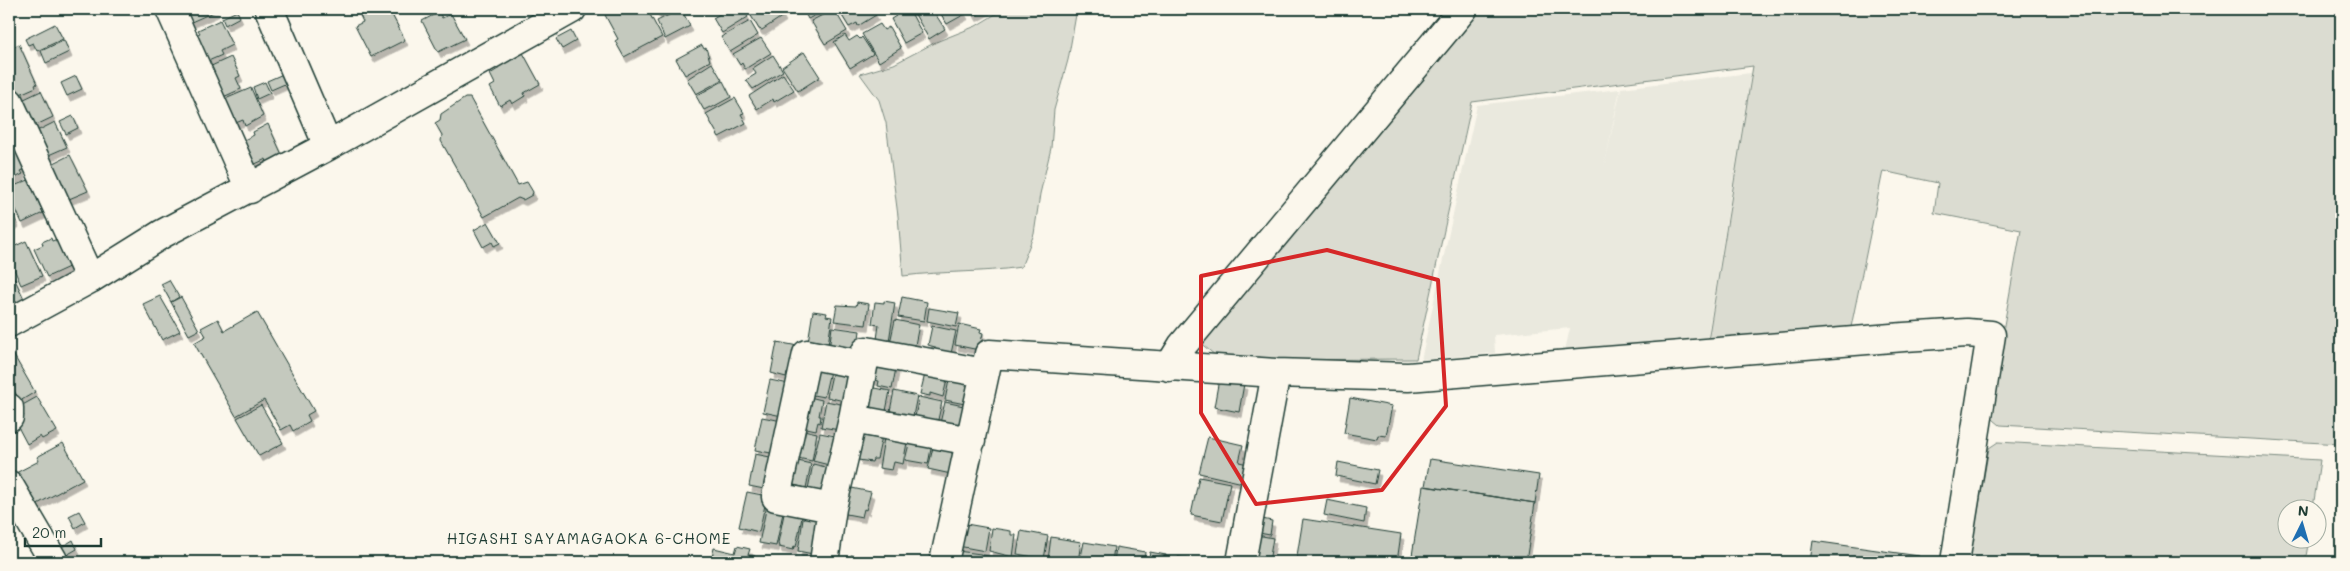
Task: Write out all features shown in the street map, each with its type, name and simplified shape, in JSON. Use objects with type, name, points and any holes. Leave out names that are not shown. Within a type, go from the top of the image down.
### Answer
[{"type":"street","points":[[170,9],[250,189]]},
{"type":"street","points":[[269,9],[328,146]]},
{"type":"street","points":[[9,323],[90,278],[162,234],[250,189],[572,9]]},
{"type":"street","points":[[1169,366],[1182,346],[1463,9]]},
{"type":"street","points":[[9,102],[90,278]]},
{"type":"street","points":[[944,562],[989,354],[1276,373],[1408,377],[1904,337],[1967,333],[1991,334],[1954,562]]},
{"type":"street","points":[[824,562],[832,508],[853,419],[866,351],[984,373]]},
{"type":"street","points":[[832,508],[776,497],[807,354],[863,365]]},
{"type":"street","points":[[1241,562],[1276,373]]},
{"type":"street","points":[[9,408],[9,417]]},
{"type":"street","points":[[853,419],[971,441]]},
{"type":"street","points":[[9,485],[53,560]]},
{"type":"highlighted area","points":[[1327,250],[1438,280],[1446,406],[1382,490],[1256,504],[1201,413],[1201,276]]},
{"type":"shaded area","points":[[1004,9],[1077,9],[1068,60],[1054,110],[1051,148],[1040,194],[1034,234],[1021,267],[903,276],[898,216],[886,123],[879,100],[860,74],[894,64],[936,42],[976,26]]},
{"type":"shaded area","points":[[1480,9],[2341,9],[2341,444],[2000,425],[1988,415],[2021,230],[1934,213],[1938,183],[1883,171],[1850,332],[1708,341],[1753,66],[1472,102],[1416,359],[1221,360],[1199,342],[1217,317]]},
{"type":"shaded area","points":[[1751,73],[1707,341],[1564,355],[1570,328],[1494,335],[1495,353],[1421,360],[1477,105],[1620,89],[1604,168],[1621,88]]},
{"type":"shaded area","points":[[1998,442],[2320,460],[2314,498],[2278,498],[2278,548],[2307,548],[2305,562],[1969,562],[1989,448]]},
{"type":"building","points":[[182,9],[215,9],[216,11],[189,23]]},
{"type":"building","points":[[357,9],[389,9],[405,40],[371,57],[355,26],[363,22]]},
{"type":"building","points":[[616,9],[647,9],[662,37],[624,57],[615,41],[618,39],[605,15]]},
{"type":"building","points":[[655,9],[676,9],[660,17]]},
{"type":"building","points":[[681,9],[690,26],[665,39],[657,21]]},
{"type":"building","points":[[728,9],[743,9],[748,17],[722,33],[713,18]]},
{"type":"building","points":[[747,9],[779,9],[783,16],[762,30],[759,29]]},
{"type":"building","points":[[803,9],[827,9],[808,19]]},
{"type":"building","points":[[834,9],[847,31],[825,44],[811,21]]},
{"type":"building","points":[[838,9],[872,9],[876,15],[858,26],[857,23],[849,27]]},
{"type":"building","points":[[891,9],[909,9],[922,33],[904,43],[891,19],[896,16]]},
{"type":"building","points":[[912,9],[932,9],[945,29],[929,39]]},
{"type":"building","points":[[938,9],[962,9],[965,14],[947,24]]},
{"type":"building","points":[[970,9],[987,9],[974,16]]},
{"type":"building","points":[[237,11],[240,17],[225,25],[222,18]]},
{"type":"building","points":[[439,12],[442,18],[451,14],[465,39],[438,52],[422,21]]},
{"type":"building","points":[[220,20],[232,45],[220,51],[222,55],[206,62],[194,36],[200,33],[198,30]]},
{"type":"building","points":[[750,21],[758,35],[730,52],[721,37]]},
{"type":"building","points":[[55,24],[63,39],[37,51],[33,43],[28,45],[25,39]]},
{"type":"building","points":[[880,24],[884,30],[889,27],[901,48],[879,62],[862,34]]},
{"type":"building","points":[[571,31],[576,41],[562,49],[556,39]]},
{"type":"building","points":[[845,35],[849,41],[857,36],[860,39],[862,37],[873,54],[850,68],[834,42]]},
{"type":"building","points":[[761,38],[771,53],[745,69],[733,54]]},
{"type":"building","points":[[64,40],[69,52],[46,63],[41,51]]},
{"type":"building","points":[[19,44],[37,84],[35,85],[36,87],[18,95],[9,76],[9,49]]},
{"type":"building","points":[[702,45],[704,49],[706,48],[710,61],[685,75],[676,59]]},
{"type":"building","points":[[522,51],[540,84],[524,93],[525,96],[512,104],[510,100],[500,106],[490,87],[495,84],[490,74],[498,69],[496,65]]},
{"type":"building","points":[[804,52],[820,77],[798,91],[782,67]]},
{"type":"building","points":[[773,55],[783,71],[753,89],[746,80],[756,74],[753,68]]},
{"type":"building","points":[[231,57],[240,76],[236,78],[241,89],[221,98],[207,68]]},
{"type":"building","points":[[712,63],[722,80],[696,94],[687,79]]},
{"type":"building","points":[[283,74],[287,83],[271,90],[267,81]]},
{"type":"building","points":[[783,74],[794,90],[774,102],[773,99],[757,109],[749,96]]},
{"type":"building","points":[[76,76],[82,89],[67,96],[61,83]]},
{"type":"building","points":[[723,81],[731,97],[704,110],[696,96]]},
{"type":"building","points":[[265,82],[270,93],[257,99],[253,87]]},
{"type":"building","points":[[251,88],[263,116],[245,126],[243,120],[233,124],[223,100]]},
{"type":"building","points":[[41,91],[53,117],[32,127],[20,101]]},
{"type":"building","points":[[465,98],[470,98],[518,185],[527,182],[533,192],[532,195],[523,200],[518,198],[484,217],[441,141],[442,135],[435,123],[440,120],[441,114]]},
{"type":"building","points":[[735,98],[744,113],[741,114],[746,123],[719,137],[706,114]]},
{"type":"building","points":[[73,116],[78,128],[66,134],[60,122]]},
{"type":"building","points":[[55,122],[67,147],[44,157],[33,133]]},
{"type":"building","points":[[268,124],[284,159],[268,165],[266,159],[253,165],[242,141],[254,135],[253,132]]},
{"type":"building","points":[[19,149],[28,168],[21,171],[23,174],[9,181],[9,154]]},
{"type":"building","points":[[70,155],[88,191],[69,199],[62,185],[58,186],[48,166]]},
{"type":"building","points":[[31,179],[41,199],[38,200],[43,213],[22,223],[9,194],[9,188]]},
{"type":"building","points":[[9,206],[16,222],[9,225]]},
{"type":"building","points":[[488,222],[500,243],[494,246],[492,242],[483,247],[474,230]]},
{"type":"building","points":[[51,238],[52,241],[60,238],[73,265],[47,277],[34,249],[43,245],[42,242]]},
{"type":"building","points":[[26,241],[42,276],[21,285],[9,258],[9,249]]},
{"type":"building","points":[[9,267],[24,299],[9,306]]},
{"type":"building","points":[[169,280],[179,297],[171,302],[161,284]]},
{"type":"building","points":[[160,296],[180,331],[162,340],[143,304]]},
{"type":"building","points":[[181,297],[199,330],[189,335],[171,302]]},
{"type":"building","points":[[902,297],[927,302],[924,321],[898,317]]},
{"type":"building","points":[[884,301],[895,303],[889,341],[877,339],[879,325],[872,324],[875,302],[884,303]]},
{"type":"building","points":[[857,302],[869,304],[866,325],[834,321],[837,305],[856,306]]},
{"type":"building","points":[[929,308],[959,313],[956,327],[927,321]]},
{"type":"building","points":[[813,311],[827,313],[826,316],[832,317],[828,345],[808,342]]},
{"type":"building","points":[[257,312],[314,411],[307,415],[310,421],[293,431],[290,425],[281,430],[264,400],[236,416],[194,343],[206,336],[201,328],[218,319],[224,331]]},
{"type":"building","points":[[895,320],[919,325],[914,350],[890,343]]},
{"type":"building","points":[[959,324],[981,329],[980,332],[983,333],[979,350],[955,345]]},
{"type":"building","points":[[932,326],[956,331],[950,358],[934,354],[935,347],[928,345]]},
{"type":"building","points":[[832,327],[860,331],[857,351],[829,350]]},
{"type":"building","points":[[777,342],[798,346],[792,374],[787,373],[786,377],[771,373]]},
{"type":"building","points":[[9,347],[35,392],[20,401],[9,382]]},
{"type":"building","points":[[873,362],[897,363],[892,389],[878,386],[879,381],[869,379]]},
{"type":"building","points":[[813,367],[830,371],[824,397],[807,394]]},
{"type":"building","points":[[833,370],[850,374],[844,401],[827,397]]},
{"type":"building","points":[[926,370],[948,375],[943,397],[930,393],[930,396],[920,394]]},
{"type":"building","points":[[950,375],[974,383],[970,405],[945,400]]},
{"type":"building","points":[[1219,379],[1244,384],[1239,412],[1214,407]]},
{"type":"building","points":[[770,380],[789,384],[782,416],[763,412]]},
{"type":"building","points":[[869,387],[890,391],[885,416],[864,409]]},
{"type":"building","points":[[894,391],[917,396],[913,416],[890,411]]},
{"type":"building","points":[[805,396],[822,400],[819,416],[821,416],[820,423],[818,422],[816,430],[802,427]]},
{"type":"building","points":[[37,397],[57,431],[42,439],[40,436],[27,444],[17,425],[23,421],[21,418],[24,416],[19,407]]},
{"type":"building","points":[[919,397],[942,402],[937,424],[915,417]]},
{"type":"building","points":[[1350,398],[1392,406],[1386,436],[1378,435],[1377,439],[1344,433]]},
{"type":"building","points":[[826,401],[845,405],[840,430],[821,427]]},
{"type":"building","points":[[945,402],[968,407],[963,428],[940,423]]},
{"type":"building","points":[[261,405],[283,443],[259,456],[237,418]]},
{"type":"building","points":[[762,417],[782,421],[776,454],[755,450]]},
{"type":"building","points":[[860,427],[883,432],[877,459],[873,459],[872,462],[858,460],[859,456],[856,455]]},
{"type":"building","points":[[799,429],[817,433],[812,461],[793,457]]},
{"type":"building","points":[[820,433],[835,436],[833,466],[813,461]]},
{"type":"building","points":[[908,437],[903,464],[894,462],[892,470],[879,468],[884,438]]},
{"type":"building","points":[[1208,437],[1243,445],[1239,462],[1248,464],[1243,483],[1199,473]]},
{"type":"building","points":[[910,440],[932,444],[928,464],[905,460]]},
{"type":"building","points":[[63,443],[83,479],[32,507],[14,474],[39,461],[37,457]]},
{"type":"building","points":[[934,443],[953,451],[952,454],[957,456],[951,474],[928,469]]},
{"type":"building","points":[[755,454],[775,458],[769,490],[749,486]]},
{"type":"building","points":[[1430,459],[1539,475],[1535,503],[1425,486]]},
{"type":"building","points":[[798,461],[811,464],[806,488],[786,483],[791,463],[798,464]]},
{"type":"building","points":[[1338,462],[1378,470],[1375,484],[1336,476]]},
{"type":"building","points":[[813,464],[830,468],[823,498],[807,494]]},
{"type":"building","points":[[1199,477],[1230,483],[1222,521],[1191,515]]},
{"type":"building","points":[[1423,486],[1535,503],[1526,562],[1411,562]]},
{"type":"building","points":[[847,487],[871,492],[862,517],[841,513]]},
{"type":"building","points":[[747,492],[767,496],[759,532],[739,527]]},
{"type":"building","points":[[1327,500],[1366,508],[1364,523],[1324,515]]},
{"type":"building","points":[[767,505],[784,508],[776,546],[759,543]]},
{"type":"building","points":[[785,509],[803,512],[796,547],[794,546],[793,550],[779,547],[778,543]]},
{"type":"building","points":[[79,511],[85,522],[75,528],[69,516]]},
{"type":"building","points":[[804,513],[822,516],[813,554],[798,551]]},
{"type":"building","points":[[1262,519],[1272,521],[1270,535],[1259,533]]},
{"type":"building","points":[[1303,519],[1401,534],[1397,562],[1296,562]]},
{"type":"building","points":[[966,524],[989,528],[985,551],[958,546]]},
{"type":"building","points":[[992,528],[1011,531],[1011,535],[1016,535],[1013,557],[989,551]]},
{"type":"building","points":[[1021,531],[1048,536],[1044,559],[1017,554]]},
{"type":"building","points":[[1257,535],[1273,538],[1269,562],[1252,562]]},
{"type":"building","points":[[1051,537],[1081,542],[1078,562],[1048,560]]},
{"type":"building","points":[[73,540],[77,549],[65,556],[60,548]]},
{"type":"building","points":[[1813,541],[1919,556],[1918,562],[1810,562]]},
{"type":"building","points":[[1084,542],[1114,547],[1112,562],[1080,562]]},
{"type":"building","points":[[737,546],[750,549],[748,555],[755,556],[753,562],[711,562],[714,548],[735,553]]},
{"type":"building","points":[[1116,547],[1145,552],[1144,562],[1114,562]]},
{"type":"building","points":[[957,551],[981,554],[980,562],[955,562]]},
{"type":"building","points":[[1150,552],[1166,555],[1166,560],[1178,562],[1148,562]]},
{"type":"building","points":[[851,555],[880,562],[849,562]]},
{"type":"building","points":[[983,555],[1006,559],[1005,562],[982,562]]},
{"type":"building","points":[[1178,557],[1187,558],[1186,562],[1178,562]]},
{"type":"district","name":"HIGASHI SAYAMAGAOKA 6-CHOME","points":[[589,539]]}]
